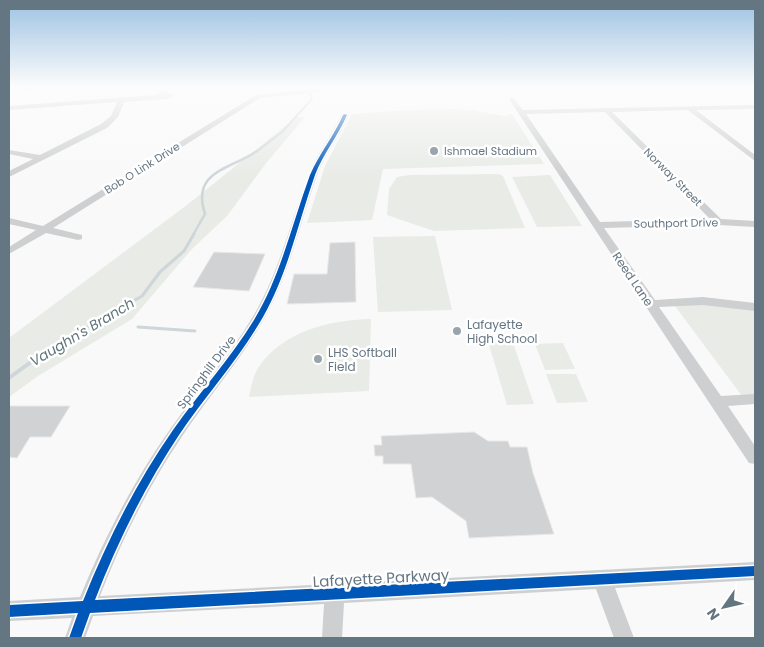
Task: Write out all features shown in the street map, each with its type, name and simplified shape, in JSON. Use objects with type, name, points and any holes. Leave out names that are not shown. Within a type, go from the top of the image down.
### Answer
[{"type":"street","points":[[9,174],[110,122],[112,117]]},
{"type":"street","name":"Bob O Link Drive","points":[[9,251],[224,117]]},
{"type":"street","name":"Springhill Drive","points":[[75,638],[85,608],[109,554],[163,451],[201,396],[242,343],[272,294],[318,163],[344,117]]},
{"type":"street","name":"Reed Lane","points":[[524,117],[755,458]]},
{"type":"street","name":"Norway Street","points":[[613,117],[718,222]]},
{"type":"street","points":[[701,117],[755,159]]},
{"type":"street","points":[[9,152],[41,158]]},
{"type":"street","points":[[9,221],[78,237]]},
{"type":"street","name":"Southport Drive","points":[[596,225],[718,222],[755,224]]},
{"type":"street","points":[[650,304],[703,301],[755,308]]},
{"type":"street","points":[[717,402],[755,400]]},
{"type":"street","name":"Lafayette Parkway","points":[[9,611],[755,571]]},
{"type":"street","points":[[602,579],[624,638]]},
{"type":"street","points":[[332,638],[334,594]]},
{"type":"shaded area","points":[[305,117],[267,162],[227,216],[191,250],[132,319],[38,376],[9,397],[9,338],[187,205],[295,118]]},
{"type":"shaded area","name":"Ishmael Stadium","points":[[350,117],[514,117],[544,164],[383,169],[372,220],[307,223],[325,166]]},
{"type":"shaded area","points":[[498,174],[503,176],[525,228],[434,231],[387,215],[389,189],[397,177],[409,175]]},
{"type":"shaded area","points":[[550,175],[582,226],[537,227],[512,177]]},
{"type":"shaded area","points":[[435,236],[452,310],[378,312],[373,237]]},
{"type":"shaded area","points":[[672,302],[755,307],[755,399],[745,400]]},
{"type":"shaded area","name":"LHS Softball Field","points":[[371,319],[369,391],[249,397],[253,378],[258,368],[268,355],[294,336],[323,325]]},
{"type":"shaded area","points":[[511,337],[534,404],[507,405],[487,338]]},
{"type":"shaded area","points":[[563,343],[575,369],[545,370],[535,344]]},
{"type":"shaded area","points":[[546,374],[576,374],[588,402],[557,403]]},
{"type":"building","points":[[355,242],[356,302],[287,304],[294,274],[327,274],[330,243]]},
{"type":"building","points":[[214,252],[265,254],[249,291],[193,287]]},
{"type":"building","points":[[9,406],[70,406],[51,437],[30,437],[17,458],[9,457]]},
{"type":"building","points":[[474,432],[488,441],[508,441],[510,447],[527,447],[533,473],[554,534],[469,538],[466,521],[432,497],[416,498],[411,464],[383,464],[383,456],[375,456],[374,445],[382,445],[381,436]]},
{"type":"waterway","name":"Vaughn's Branch","points":[[256,152],[282,132],[295,117]]},
{"type":"waterway","name":"Vaughn's Branch","points":[[193,235],[205,214],[202,200],[203,189],[208,180],[225,168],[257,151]]},
{"type":"waterway","name":"Vaughn's Branch","points":[[64,341],[142,296],[160,272],[184,251],[194,234]]},
{"type":"waterway","points":[[138,327],[195,331]]},
{"type":"waterway","name":"Vaughn's Branch","points":[[9,378],[42,354],[66,340]]},
{"type":"cycle path","points":[[75,638],[114,542],[138,495],[175,434],[247,336],[276,285],[313,175],[344,117]]},
{"type":"cycle path","points":[[9,611],[755,571]]},
{"type":"place","name":"Ishmael Stadium","points":[[434,151]]},
{"type":"place","name":"Lafayette High School","points":[[457,331]]},
{"type":"place","name":"LHS Softball Field","points":[[318,359]]}]
